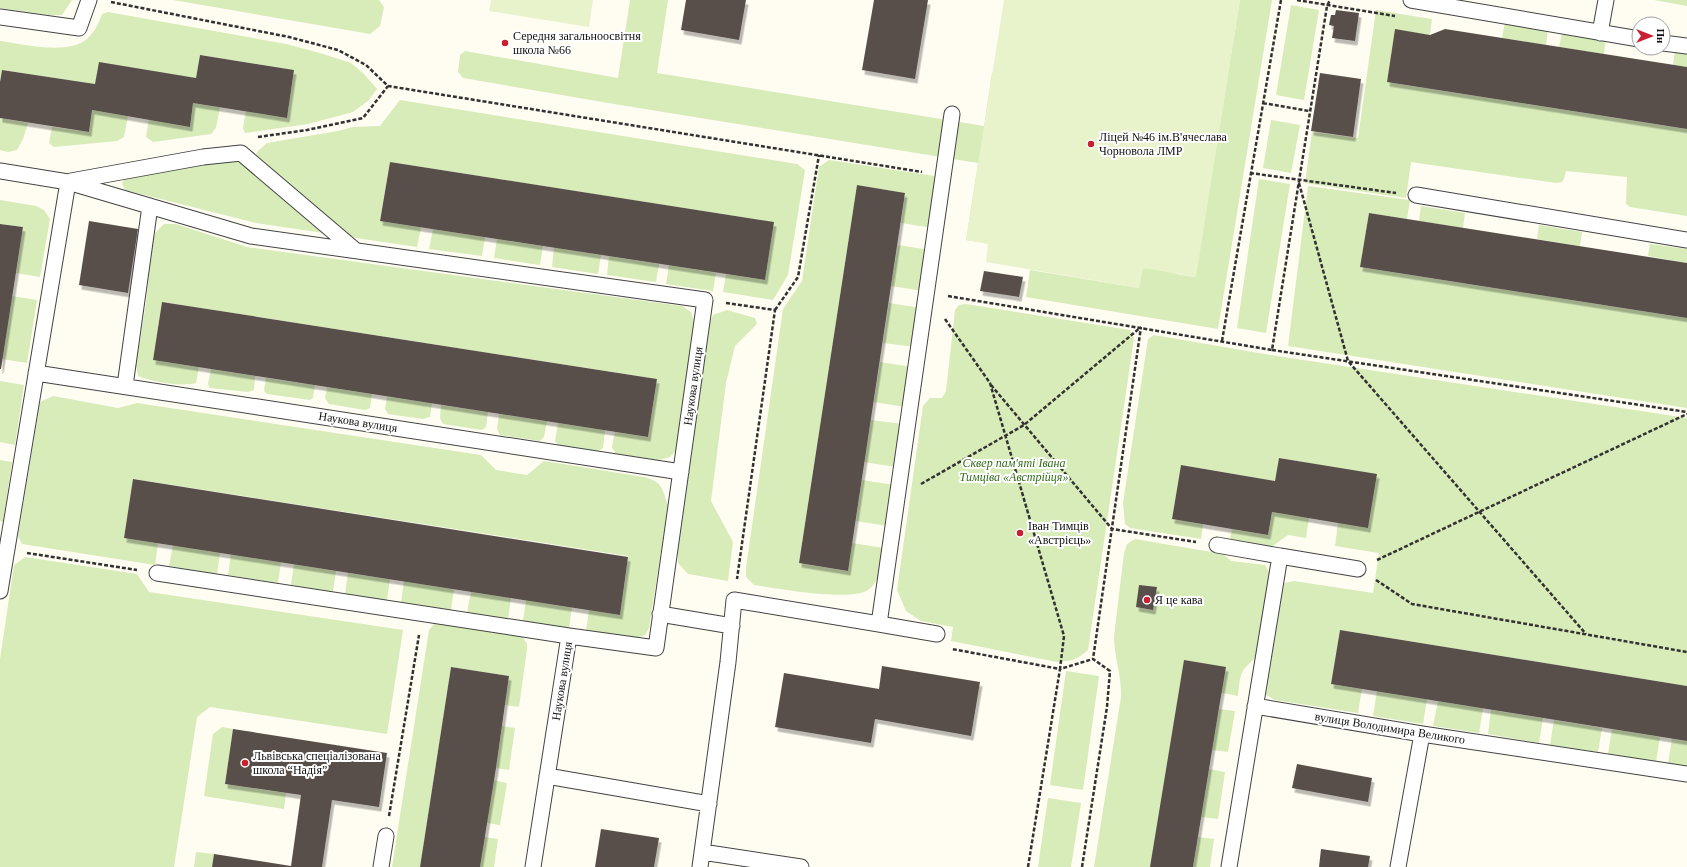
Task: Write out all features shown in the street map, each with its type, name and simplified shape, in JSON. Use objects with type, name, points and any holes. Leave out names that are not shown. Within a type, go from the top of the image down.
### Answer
[{"type":"lane","points":[[0,17],[79,28],[89,0]]},
{"type":"lane","points":[[1411,0],[1631,38]]},
{"type":"lane","points":[[1600,33],[1606,0]]},
{"type":"lane","points":[[1671,44],[1687,46]]},
{"type":"lane","points":[[879,624],[952,114]]},
{"type":"lane","points":[[68,182],[203,157],[241,153],[355,250]]},
{"type":"lane","points":[[0,171],[68,182],[251,236],[705,300]]},
{"type":"lane","points":[[0,591],[68,182]]},
{"type":"lane","points":[[1416,195],[1687,240]]},
{"type":"lane","points":[[125,386],[150,206]]},
{"type":"lane","name":"Наукова вулиця","points":[[533,867],[569,636],[656,648],[705,300]]},
{"type":"lane","name":"Наукова вулиця","points":[[36,373],[681,472]]},
{"type":"lane","points":[[1217,545],[1358,569]]},
{"type":"lane","points":[[1229,867],[1280,556]]},
{"type":"lane","points":[[157,573],[422,615],[569,636]]},
{"type":"lane","points":[[801,867],[701,860],[728,662],[734,600],[937,634]]},
{"type":"lane","points":[[660,614],[732,626]]},
{"type":"lane","name":"вулиця Володимира Великого","points":[[1255,706],[1422,734],[1687,774]]},
{"type":"lane","points":[[1398,867],[1422,734]]},
{"type":"lane","points":[[547,776],[709,804]]},
{"type":"lane","points":[[381,867],[386,836]]},
{"type":"path","points":[[1222,341],[1281,0]]},
{"type":"path","points":[[1272,350],[1326,6],[1330,0]]},
{"type":"path","points":[[106,2],[289,37],[338,50],[366,65],[388,86],[943,175]]},
{"type":"path","points":[[1263,103],[1309,111]]},
{"type":"path","points":[[734,600],[774,310],[798,277],[818,155]]},
{"type":"path","points":[[1250,173],[1416,195]]},
{"type":"path","points":[[1298,180],[1348,361],[1586,634]]},
{"type":"path","points":[[927,292],[1272,350],[1687,413]]},
{"type":"path","points":[[927,292],[990,383],[1112,529],[1217,545]]},
{"type":"path","points":[[705,300],[774,310]]},
{"type":"path","points":[[897,498],[1024,425],[1142,327]]},
{"type":"path","points":[[1093,659],[1142,327]]},
{"type":"path","points":[[990,383],[1064,636],[1028,867]]},
{"type":"path","points":[[1358,569],[1687,413]]},
{"type":"path","points":[[7,550],[157,573]]},
{"type":"path","points":[[1358,569],[1412,604],[1687,652]]},
{"type":"path","points":[[386,836],[422,615]]},
{"type":"path","points":[[937,634],[936,646],[1060,669],[1093,659]]},
{"type":"path","points":[[1082,867],[1107,706],[1110,671],[1093,659]]},
{"type":"green space","points":[[0,0],[72,0],[62,15],[49,15],[0,8]]},
{"type":"green space","points":[[173,0],[379,0],[384,7],[380,26],[370,34]]},
{"type":"green space","points":[[491,0],[593,0],[589,27],[489,11]]},
{"type":"green space","points":[[630,0],[668,0],[657,73],[984,126],[992,73],[1176,274],[1195,277],[1240,0],[1272,0],[1218,329],[1026,297],[1030,270],[1139,288],[1142,268],[1162,271],[966,240],[978,163],[463,78],[458,72],[460,55],[465,51],[618,78]]},
{"type":"green space","points":[[1004,0],[1240,0],[1196,277],[1143,268],[1139,288],[986,262],[988,244],[966,240]]},
{"type":"green space","points":[[1654,0],[1687,0],[1687,6]]},
{"type":"green space","points":[[1291,5],[1319,10],[1304,100],[1276,95]]},
{"type":"green space","points":[[1376,10],[1432,19],[1430,35],[1395,30],[1387,82],[1687,129],[1687,216],[1630,207],[1626,204],[1627,177],[1566,171],[1562,182],[1556,183],[1411,162],[1406,198],[1305,183],[1312,132],[1358,138]]},
{"type":"green space","points":[[108,12],[286,44],[320,53],[351,63],[363,73],[377,89],[368,101],[353,112],[308,124],[245,133],[243,128],[246,111],[287,117],[294,70],[200,55],[196,78],[95,84],[2,70],[0,82],[0,41],[58,48],[70,46],[80,43],[88,38],[93,33],[100,21],[102,14]]},
{"type":"green space","points":[[1505,22],[1548,29],[1546,45],[1502,38]]},
{"type":"green space","points":[[1562,32],[1606,39],[1604,54],[1559,47]]},
{"type":"green space","points":[[1675,50],[1687,52],[1687,67],[1673,65]]},
{"type":"green space","points":[[400,100],[797,164],[805,170],[788,275],[773,300],[723,292],[726,274],[765,280],[774,222],[390,162],[380,220],[421,227],[417,247],[256,223],[125,190],[122,184],[125,175],[253,159],[258,151],[267,143],[353,127],[380,126]]},
{"type":"green space","points":[[193,103],[220,107],[216,128],[211,134],[153,142],[146,137],[149,119],[190,126]]},
{"type":"green space","points":[[92,110],[128,116],[124,137],[117,141],[54,147],[49,143],[52,127],[89,132]]},
{"type":"green space","points":[[0,118],[28,123],[23,139],[17,150],[8,152],[0,150]]},
{"type":"green space","points":[[1271,120],[1300,125],[1291,173],[1263,168]]},
{"type":"green space","points":[[829,160],[941,177],[933,228],[901,223],[905,193],[857,185],[799,563],[847,571],[852,543],[884,548],[880,571],[872,586],[868,590],[846,595],[812,593],[754,585],[746,577],[746,568],[783,309],[802,281],[819,167]]},
{"type":"green space","points":[[1259,179],[1290,184],[1266,333],[1237,328]]},
{"type":"green space","points":[[1308,186],[1410,200],[1407,219],[1369,213],[1360,267],[1687,318],[1687,408],[1288,346]]},
{"type":"green space","points":[[0,200],[36,206],[44,210],[50,219],[40,277],[16,273],[23,227],[0,224]]},
{"type":"green space","points":[[1421,206],[1465,213],[1463,228],[1419,221]]},
{"type":"green space","points":[[164,224],[176,224],[247,247],[682,306],[691,312],[694,322],[678,448],[670,457],[659,460],[616,454],[612,447],[615,432],[648,437],[657,379],[162,302],[153,360],[199,367],[196,383],[167,383],[138,376],[136,365],[146,303],[151,251],[155,233]]},
{"type":"green space","points":[[1539,225],[1582,232],[1580,246],[1537,239]]},
{"type":"green space","points":[[433,229],[485,237],[482,256],[429,249]]},
{"type":"green space","points":[[497,239],[543,246],[540,265],[494,258]]},
{"type":"green space","points":[[1650,244],[1687,249],[1687,263],[1648,256]]},
{"type":"green space","points":[[898,245],[930,250],[923,291],[891,286]]},
{"type":"green space","points":[[554,247],[601,255],[598,274],[552,267]]},
{"type":"green space","points":[[609,256],[659,264],[656,282],[607,275]]},
{"type":"green space","points":[[669,265],[716,273],[713,291],[666,284]]},
{"type":"green space","points":[[12,296],[37,300],[27,363],[2,359]]},
{"type":"green space","points":[[889,303],[921,308],[915,347],[883,343]]},
{"type":"green space","name":"Сквер пам'яті Івана Тимціва «Австрійця»","points":[[966,304],[1130,330],[1134,338],[1088,650],[1074,659],[1057,662],[951,641],[953,627],[921,621],[906,611],[897,590],[923,406],[930,398],[942,398],[946,391],[955,310],[959,305]]},
{"type":"green space","points":[[727,310],[755,318],[757,324],[735,346],[726,383],[711,501],[733,542],[728,581],[688,574],[678,563],[678,541],[707,329],[713,315]]},
{"type":"green space","points":[[1154,335],[1277,356],[1687,418],[1687,686],[1340,630],[1331,684],[1362,689],[1358,713],[1275,700],[1266,695],[1264,686],[1281,584],[1294,581],[1373,593],[1379,553],[1335,546],[1338,523],[1376,475],[1280,458],[1275,481],[1181,465],[1172,519],[1203,524],[1201,539],[1130,528],[1125,524],[1123,503],[1148,339]]},
{"type":"green space","points":[[880,362],[912,367],[905,407],[874,402]]},
{"type":"green space","points":[[211,369],[255,376],[254,390],[248,392],[210,388],[208,384]]},
{"type":"green space","points":[[266,378],[315,385],[313,398],[310,400],[267,394],[264,391]]},
{"type":"green space","points":[[0,381],[24,385],[15,445],[0,442]]},
{"type":"green space","points":[[327,387],[372,394],[370,408],[365,410],[329,404],[325,398]]},
{"type":"green space","points":[[53,396],[118,408],[137,403],[481,455],[496,470],[527,475],[544,461],[650,479],[655,481],[661,487],[668,506],[649,628],[646,634],[641,637],[634,638],[617,637],[586,631],[589,610],[620,615],[628,556],[134,479],[124,537],[158,543],[155,565],[22,544],[18,536],[40,402]]},
{"type":"green space","points":[[387,397],[432,403],[430,417],[423,419],[388,414],[385,409]]},
{"type":"green space","points":[[441,405],[488,412],[486,427],[482,430],[443,424],[440,418]]},
{"type":"green space","points":[[499,414],[547,421],[544,437],[540,441],[500,435],[497,429]]},
{"type":"green space","points":[[871,420],[903,424],[896,467],[864,462]]},
{"type":"green space","points":[[558,423],[605,430],[603,448],[598,451],[558,445],[555,441]]},
{"type":"green space","points":[[0,460],[12,462],[3,522],[0,521]]},
{"type":"green space","points":[[862,480],[894,485],[887,526],[856,521]]},
{"type":"green space","points":[[1272,512],[1309,518],[1306,538],[1288,535],[1266,551],[1229,544],[1232,529],[1268,535]]},
{"type":"green space","points":[[1135,539],[1223,554],[1231,561],[1265,565],[1270,574],[1259,654],[1243,671],[1238,696],[1222,693],[1150,867],[1094,867],[1121,697],[1114,636],[1124,553],[1127,544]]},
{"type":"green space","points":[[173,545],[220,553],[217,574],[169,566]]},
{"type":"green space","points":[[231,554],[281,562],[278,583],[228,575]]},
{"type":"green space","points":[[25,557],[137,574],[149,592],[403,630],[387,734],[210,707],[197,717],[174,867],[0,867],[0,659],[14,565]]},
{"type":"green space","points":[[294,564],[336,571],[333,592],[291,585]]},
{"type":"green space","points":[[348,573],[390,579],[387,600],[345,594]]},
{"type":"green space","points":[[404,581],[454,589],[451,610],[401,602]]},
{"type":"green space","points":[[471,592],[511,598],[508,619],[467,613]]},
{"type":"green space","points":[[526,600],[572,607],[569,628],[523,621]]},
{"type":"green space","points":[[440,623],[522,636],[527,644],[527,649],[519,707],[505,705],[509,676],[451,667],[420,867],[392,867],[429,630],[434,624]]},
{"type":"green space","points":[[1066,671],[1099,676],[1083,790],[1050,785]]},
{"type":"green space","points":[[1377,691],[1427,699],[1423,724],[1373,716]]},
{"type":"green space","points":[[1438,701],[1483,708],[1479,733],[1433,726]]},
{"type":"green space","points":[[1219,709],[1235,711],[1228,752],[1212,750]]},
{"type":"green space","points":[[1491,710],[1543,718],[1539,743],[1488,734]]},
{"type":"green space","points":[[1554,720],[1602,728],[1598,752],[1550,745]]},
{"type":"green space","points":[[502,726],[515,728],[509,770],[496,768]]},
{"type":"green space","points":[[222,727],[233,729],[225,784],[286,793],[284,809],[204,796],[213,734]]},
{"type":"green space","points":[[1612,729],[1660,737],[1656,762],[1608,754]]},
{"type":"green space","points":[[1672,739],[1687,741],[1687,767],[1668,763]]},
{"type":"green space","points":[[1209,769],[1225,772],[1218,819],[1201,817]]},
{"type":"green space","points":[[493,780],[507,783],[500,825],[487,823]]},
{"type":"green space","points":[[1048,798],[1081,803],[1071,867],[1038,867]]},
{"type":"green space","points":[[484,837],[498,839],[494,867],[480,867]]},
{"type":"green space","points":[[1198,837],[1214,839],[1210,867],[1193,867]]},
{"type":"green space","points":[[196,852],[214,854],[212,867],[194,867]]},
{"type":"building","points":[[686,0],[746,0],[739,40],[681,30]]},
{"type":"building","points":[[874,0],[928,0],[915,79],[862,70]]},
{"type":"building","points":[[1336,10],[1359,13],[1355,41],[1332,38],[1334,26],[1329,25],[1331,15],[1335,15]]},
{"type":"building","points":[[1395,29],[1430,35],[1445,29],[1687,67],[1687,129],[1387,82]]},
{"type":"building","points":[[200,55],[294,70],[287,118],[193,103],[190,127],[92,110],[89,132],[0,118],[0,82],[2,70],[95,84],[99,62],[196,78]]},
{"type":"building","points":[[1320,73],[1361,79],[1353,137],[1311,131]]},
{"type":"building","points":[[390,162],[774,222],[765,280],[380,221]]},
{"type":"building","points":[[857,185],[905,193],[848,571],[799,563]]},
{"type":"building","points":[[1369,213],[1687,263],[1687,318],[1360,267]]},
{"type":"building","points":[[89,221],[138,229],[128,293],[79,285]]},
{"type":"building","points":[[0,224],[23,227],[1,369],[0,369]]},
{"type":"building","points":[[984,271],[1023,277],[1019,297],[980,291]]},
{"type":"building","points":[[162,302],[657,379],[648,437],[153,360]]},
{"type":"building","points":[[1279,458],[1377,474],[1368,528],[1272,512],[1268,535],[1172,519],[1181,465],[1275,481]]},
{"type":"building","points":[[133,479],[628,557],[620,615],[124,538]]},
{"type":"building","points":[[1139,585],[1157,587],[1153,610],[1136,607]]},
{"type":"building","points":[[1340,630],[1687,686],[1687,741],[1331,684]]},
{"type":"building","points":[[1184,660],[1226,667],[1193,867],[1150,867]]},
{"type":"building","points":[[882,666],[980,682],[971,736],[875,719],[871,743],[775,727],[784,673],[879,689]]},
{"type":"building","points":[[451,667],[509,676],[496,768],[480,867],[420,867]]},
{"type":"building","points":[[233,729],[387,753],[379,807],[332,800],[322,867],[212,867],[214,854],[291,866],[301,795],[225,784]]},
{"type":"building","points":[[1297,764],[1372,778],[1368,802],[1292,788]]},
{"type":"building","points":[[601,829],[659,838],[654,867],[595,867]]},
{"type":"building","points":[[1321,849],[1370,856],[1368,867],[1319,867]]},
{"type":"place","name":"Середня загальноосвітня школа №66","points":[[505,43]]},
{"type":"place","name":"Ліцей №46 ім.В'ячеслава Чорновола ЛМР","points":[[1091,144]]},
{"type":"place","name":"Іван Тимців «Австрієць»","points":[[1020,533]]},
{"type":"place","name":"Я це кава","points":[[1147,600]]},
{"type":"place","name":"Львівська спеціалізована школа “Надія”","points":[[245,763]]}]
